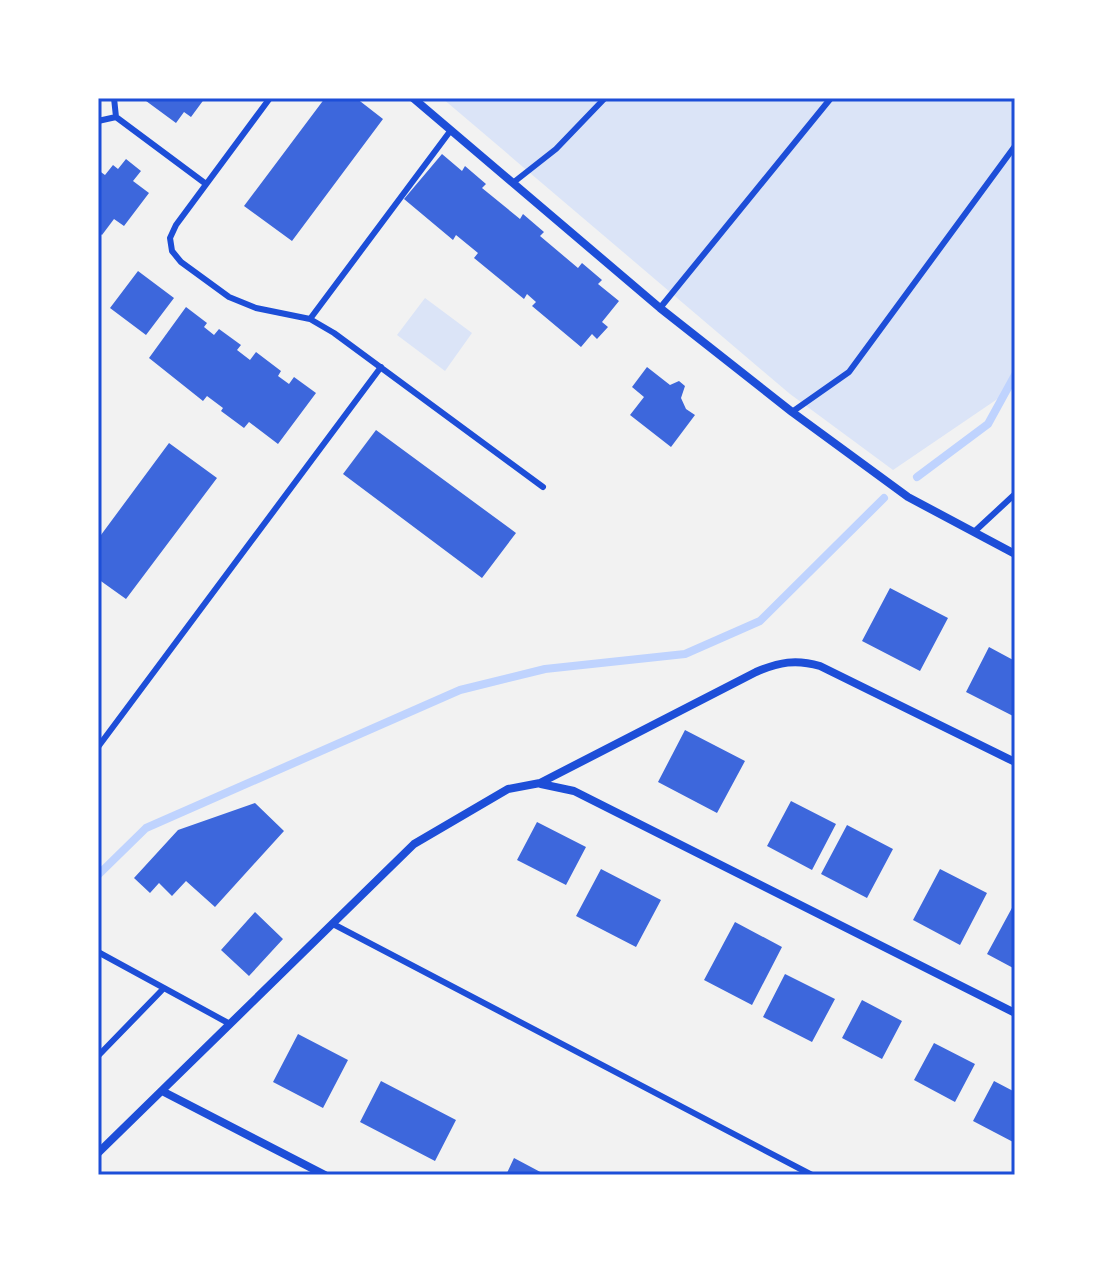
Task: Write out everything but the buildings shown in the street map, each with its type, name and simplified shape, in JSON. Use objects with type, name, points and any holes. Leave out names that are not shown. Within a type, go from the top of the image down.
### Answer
[{"type":"street","points":[[413,98],[660,308],[792,412],[908,497],[1015,554]]},
{"type":"street","points":[[98,1153],[414,844],[508,789],[540,783],[779,662],[802,661],[820,666],[1015,762]]},
{"type":"street","points":[[540,783],[574,791],[1015,1013]]},
{"type":"street","points":[[162,1091],[325,1175]]},
{"type":"lane","points":[[114,98],[116,117],[206,184]]},
{"type":"lane","points":[[270,98],[176,225],[170,238],[172,251],[181,262],[229,297],[256,308],[310,319],[334,333],[543,487]]},
{"type":"lane","points":[[514,182],[556,149],[605,98]]},
{"type":"lane","points":[[660,308],[831,98]]},
{"type":"lane","points":[[98,121],[116,117]]},
{"type":"lane","points":[[310,319],[451,130]]},
{"type":"lane","points":[[792,412],[849,372],[1015,146]]},
{"type":"lane","points":[[98,747],[381,367]]},
{"type":"lane","points":[[974,532],[1015,494]]},
{"type":"lane","points":[[333,924],[812,1175]]},
{"type":"lane","points":[[98,952],[230,1024]]},
{"type":"lane","points":[[98,1056],[164,988]]},
{"type":"shaded area","points":[[442,98],[1015,98],[1015,387],[893,470],[790,394]]},
{"type":"shaded area","points":[[425,298],[472,333],[445,371],[397,335]]},
{"type":"waterway","points":[[917,477],[988,424],[1015,375]]},
{"type":"waterway","points":[[98,875],[146,828],[460,690],[545,669],[685,654],[760,621],[884,498]]}]
